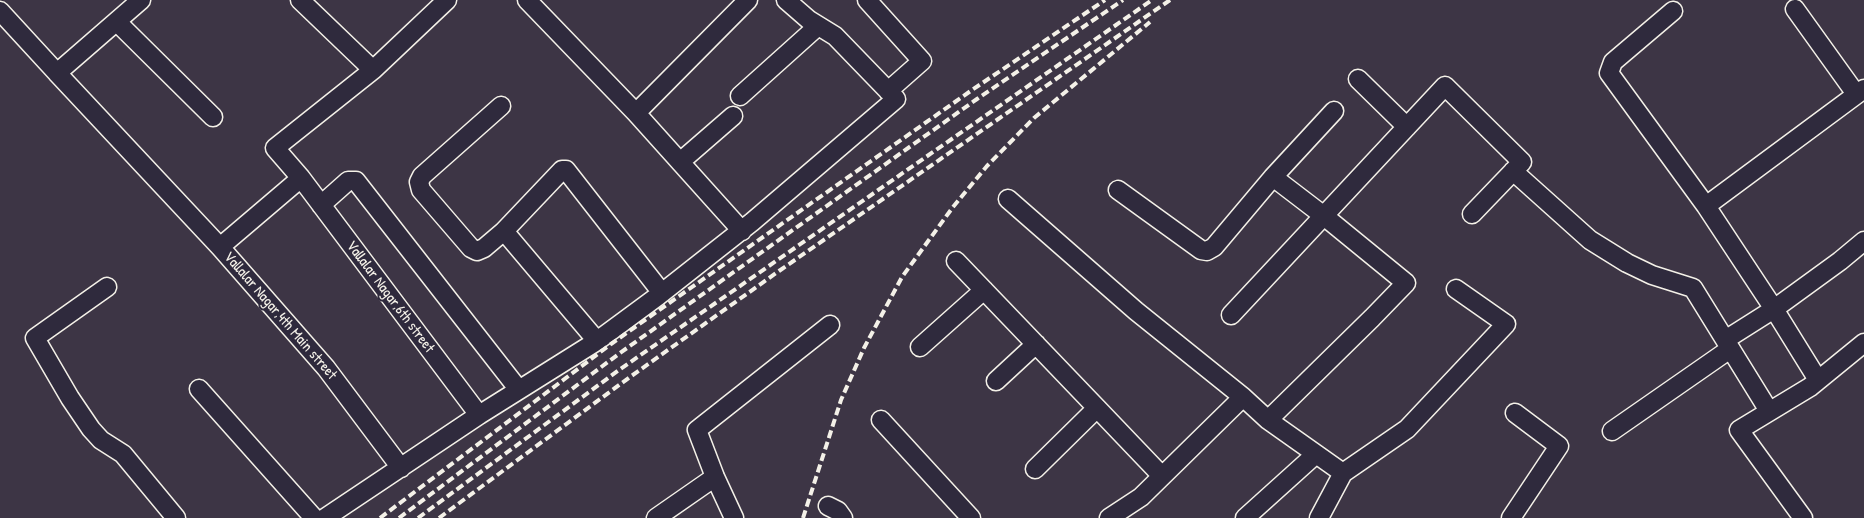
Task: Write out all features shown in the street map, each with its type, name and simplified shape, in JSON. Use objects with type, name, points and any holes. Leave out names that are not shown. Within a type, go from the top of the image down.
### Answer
[{"type":"street","points":[[57,73],[141,0]]},
{"type":"street","points":[[300,0],[372,70]]},
{"type":"street","points":[[301,178],[275,148],[372,70],[447,0]]},
{"type":"street","points":[[527,0],[636,113],[742,231]]},
{"type":"street","points":[[636,113],[748,0]]},
{"type":"street","points":[[325,518],[479,415],[597,342],[742,231],[896,99],[835,36],[818,26],[786,0]]},
{"type":"street","points":[[867,0],[922,61],[888,91]]},
{"type":"street","points":[[1706,206],[1860,91],[1795,9]]},
{"type":"street","points":[[0,11],[220,247]]},
{"type":"street","points":[[1673,11],[1613,62],[1609,73],[1706,206],[1818,380]]},
{"type":"street","points":[[116,22],[213,117]]},
{"type":"street","points":[[740,96],[818,26]]},
{"type":"street","points":[[1358,79],[1407,126]]},
{"type":"street","points":[[1231,315],[1445,86],[1522,162],[1472,214]]},
{"type":"street","points":[[501,106],[428,170],[419,182],[421,190],[471,248],[477,251],[484,248],[504,231],[562,170],[566,170],[662,294]]},
{"type":"street","points":[[1118,190],[1200,250],[1207,252],[1214,247],[1273,177],[1334,111]]},
{"type":"street","points":[[680,162],[733,116]]},
{"type":"street","points":[[1513,171],[1590,240],[1627,263],[1652,275],[1693,288],[1768,411]]},
{"type":"street","points":[[1268,420],[1406,283],[1273,177]]},
{"type":"street","name":"Vallalar Nagar,6th street","points":[[301,178],[479,415]]},
{"type":"street","name":"Vallalar Nagar,4th Main street","points":[[301,178],[220,247],[326,368],[401,468]]},
{"type":"street","points":[[321,205],[348,181],[356,181],[520,390]]},
{"type":"street","points":[[1008,199],[1136,311],[1243,397],[1268,420],[1343,473]]},
{"type":"street","points":[[504,231],[597,342]]},
{"type":"street","points":[[1612,431],[1864,241]]},
{"type":"street","points":[[956,261],[1162,476]]},
{"type":"street","points":[[107,287],[35,338],[70,398],[91,429],[101,440],[123,454],[176,518]]},
{"type":"street","points":[[1319,518],[1343,473],[1406,429],[1506,324],[1456,289]]},
{"type":"street","points":[[920,347],[984,290]]},
{"type":"street","points":[[734,518],[714,477],[697,430],[830,325]]},
{"type":"street","points":[[1803,518],[1739,430],[1810,387],[1864,343]]},
{"type":"street","points":[[996,381],[1036,344]]},
{"type":"street","points":[[199,389],[314,518]]},
{"type":"street","points":[[1109,518],[1141,497],[1243,397]]},
{"type":"street","points":[[1035,469],[1097,408]]},
{"type":"street","points":[[1511,518],[1559,446],[1515,413]]},
{"type":"street","points":[[881,420],[971,518]]},
{"type":"street","points":[[1245,518],[1316,454]]},
{"type":"street","points":[[656,518],[714,477]]},
{"type":"street","points":[[828,506],[838,512],[843,518]]},
{"type":"railway","points":[[380,518],[611,344],[972,90],[1105,0]]},
{"type":"railway","points":[[399,518],[620,353],[977,99],[1123,0]]},
{"type":"railway","points":[[418,518],[619,370],[1152,0]]},
{"type":"railway","points":[[439,518],[630,377],[779,271],[1170,0]]},
{"type":"railway","points":[[803,518],[841,400],[864,348],[902,277],[953,207],[987,166],[1034,118],[1150,22]]}]
